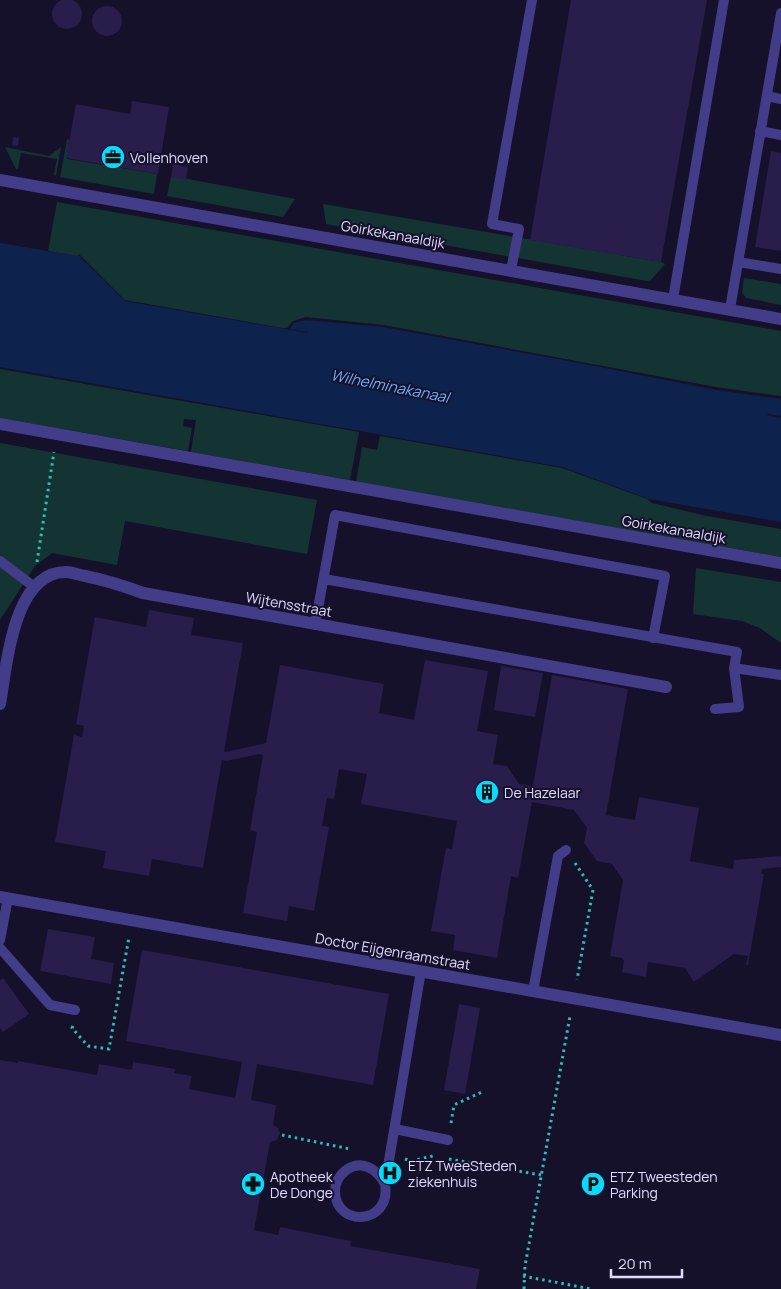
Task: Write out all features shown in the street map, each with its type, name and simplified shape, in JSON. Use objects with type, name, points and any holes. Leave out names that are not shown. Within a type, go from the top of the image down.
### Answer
[{"type":"street","name":"Goirkekanaaldijk","points":[[0,180],[781,319]]},
{"type":"street","name":"Goirkekanaaldijk","points":[[0,424],[781,563]]},
{"type":"street","name":"Wijtensstraat","points":[[33,586],[48,575],[66,572],[109,580],[143,593],[666,687]]},
{"type":"street","points":[[0,704],[15,627],[23,604],[33,586]]},
{"type":"street","name":"Doctor Eijgenraamstraat","points":[[4,898],[781,1035]]},
{"type":"lane","points":[[512,270],[519,229],[492,224],[532,0]]},
{"type":"lane","points":[[673,299],[724,0]]},
{"type":"lane","points":[[730,310],[781,12]]},
{"type":"lane","points":[[767,96],[781,99]]},
{"type":"lane","points":[[760,131],[781,135]]},
{"type":"lane","points":[[738,262],[781,270]]},
{"type":"lane","points":[[315,625],[335,515],[665,576],[653,638]]},
{"type":"lane","points":[[0,561],[33,586]]},
{"type":"lane","points":[[324,579],[737,652],[734,668],[739,707],[715,709]]},
{"type":"lane","points":[[734,668],[781,674]]},
{"type":"lane","points":[[533,991],[558,856],[566,850]]},
{"type":"lane","points":[[0,940],[4,898]]},
{"type":"lane","points":[[0,948],[50,1005],[75,1010]]},
{"type":"lane","points":[[385,1184],[375,1170],[367,1166],[350,1168],[342,1173],[337,1180],[334,1189],[335,1198],[344,1212],[352,1216],[368,1216],[375,1213],[381,1207],[386,1192],[385,1184],[421,971]]},
{"type":"lane","points":[[394,1129],[448,1140]]},
{"type":"path","points":[[33,586],[57,434]]},
{"type":"path","points":[[524,1289],[523,1276],[593,890],[566,850]]},
{"type":"path","points":[[75,1010],[72,1028],[88,1046],[108,1049],[132,921]]},
{"type":"path","points":[[446,1158],[454,1105],[482,1092]]},
{"type":"path","points":[[282,1135],[354,1149]]},
{"type":"path","points":[[390,1156],[411,1161],[433,1156],[541,1175]]},
{"type":"path","points":[[523,1276],[591,1289]]},
{"type":"green space","points":[[67,139],[69,140],[67,159],[157,174],[154,194],[60,177]]},
{"type":"green space","points":[[5,147],[49,156],[61,147],[56,176],[54,174],[57,159],[21,153],[18,168],[16,169]]},
{"type":"green space","points":[[171,177],[295,199],[283,217],[167,196]]},
{"type":"green space","points":[[57,202],[781,331],[781,396],[716,387],[384,325],[306,317],[293,321],[287,328],[282,328],[125,300],[79,254],[77,256],[48,251]]},
{"type":"green space","points":[[323,204],[665,264],[651,280],[647,281],[326,224]]},
{"type":"green space","points":[[744,278],[781,284],[781,305],[746,298],[742,292]]},
{"type":"green space","points":[[0,369],[359,432],[350,480],[191,452],[196,420],[184,419],[183,426],[192,428],[188,451],[0,418]]},
{"type":"green space","points":[[380,436],[562,468],[647,499],[652,503],[707,516],[781,529],[781,557],[356,482],[362,447],[377,450]]},
{"type":"green space","points":[[0,443],[317,500],[307,554],[125,521],[117,565],[52,553],[35,566],[0,620]]},
{"type":"green space","points":[[696,568],[781,582],[781,643],[760,628],[742,621],[693,614]]},
{"type":"water","name":"Wilhelminakanaal","points":[[0,243],[78,255],[125,301],[308,333],[290,329],[294,323],[306,320],[383,327],[716,390],[781,399],[781,416],[767,415],[781,418],[781,522],[649,499],[562,467],[0,367]]},
{"type":"building","points":[[67,-1],[78,3],[82,14],[78,25],[67,29],[56,25],[52,14],[56,3]]},
{"type":"building","points":[[571,0],[707,0],[661,262],[530,240]]},
{"type":"building","points":[[107,6],[118,10],[122,21],[118,32],[107,36],[96,32],[92,21],[96,10]]},
{"type":"building","points":[[132,101],[169,107],[158,174],[66,158],[76,104],[130,114]]},
{"type":"building","points":[[13,137],[19,138],[18,146],[12,145]]},
{"type":"building","points":[[771,151],[781,153],[781,251],[755,247]]},
{"type":"building","points":[[173,164],[188,167],[186,180],[171,177]]},
{"type":"building","name":"De Hazelaar","points":[[149,610],[194,618],[191,635],[243,643],[224,751],[226,752],[266,743],[280,665],[384,684],[379,713],[414,720],[425,660],[488,671],[477,731],[498,735],[493,764],[507,766],[519,784],[533,786],[552,675],[628,689],[606,815],[635,820],[639,797],[699,808],[690,861],[733,869],[734,860],[781,856],[781,867],[762,869],[761,874],[764,874],[748,965],[746,965],[748,956],[734,954],[694,982],[685,968],[648,962],[646,977],[622,972],[624,961],[622,958],[610,956],[623,880],[612,864],[597,861],[584,843],[587,828],[574,810],[532,802],[518,878],[511,876],[497,958],[453,950],[455,935],[431,931],[446,848],[452,849],[457,821],[361,804],[367,774],[339,769],[334,799],[327,798],[322,826],[329,827],[314,911],[289,906],[287,921],[243,913],[257,832],[250,830],[263,755],[222,760],[203,868],[152,859],[149,876],[103,868],[106,851],[55,842],[74,735],[82,737],[84,726],[76,724],[95,617],[146,627]]},
{"type":"building","points":[[501,666],[543,673],[535,717],[494,710]]},
{"type":"building","points":[[48,929],[95,937],[91,959],[114,963],[111,984],[40,971]]},
{"type":"building","points":[[142,950],[389,994],[373,1085],[257,1064],[251,1100],[276,1105],[273,1125],[278,1128],[280,1133],[277,1140],[270,1142],[254,1230],[278,1235],[280,1227],[351,1241],[350,1246],[480,1269],[476,1289],[0,1289],[0,1060],[18,1063],[18,1061],[97,1075],[99,1064],[132,1070],[133,1062],[175,1069],[174,1073],[192,1076],[189,1089],[235,1098],[242,1062],[126,1041]]},
{"type":"building","points":[[3,978],[29,1014],[3,1032],[0,1028],[0,980]]},
{"type":"building","points":[[459,1004],[480,1008],[465,1094],[444,1090]]},
{"type":"place","name":"Vollenhoven","points":[[113,157]]},
{"type":"place","name":"De Hazelaar","points":[[487,792]]},
{"type":"place","name":"ETZ TweeSteden ziekenhuis","points":[[390,1173]]},
{"type":"place","name":"Apotheek De Donge","points":[[253,1184]]},
{"type":"place","name":"ETZ Tweesteden Parking","points":[[593,1184]]}]
